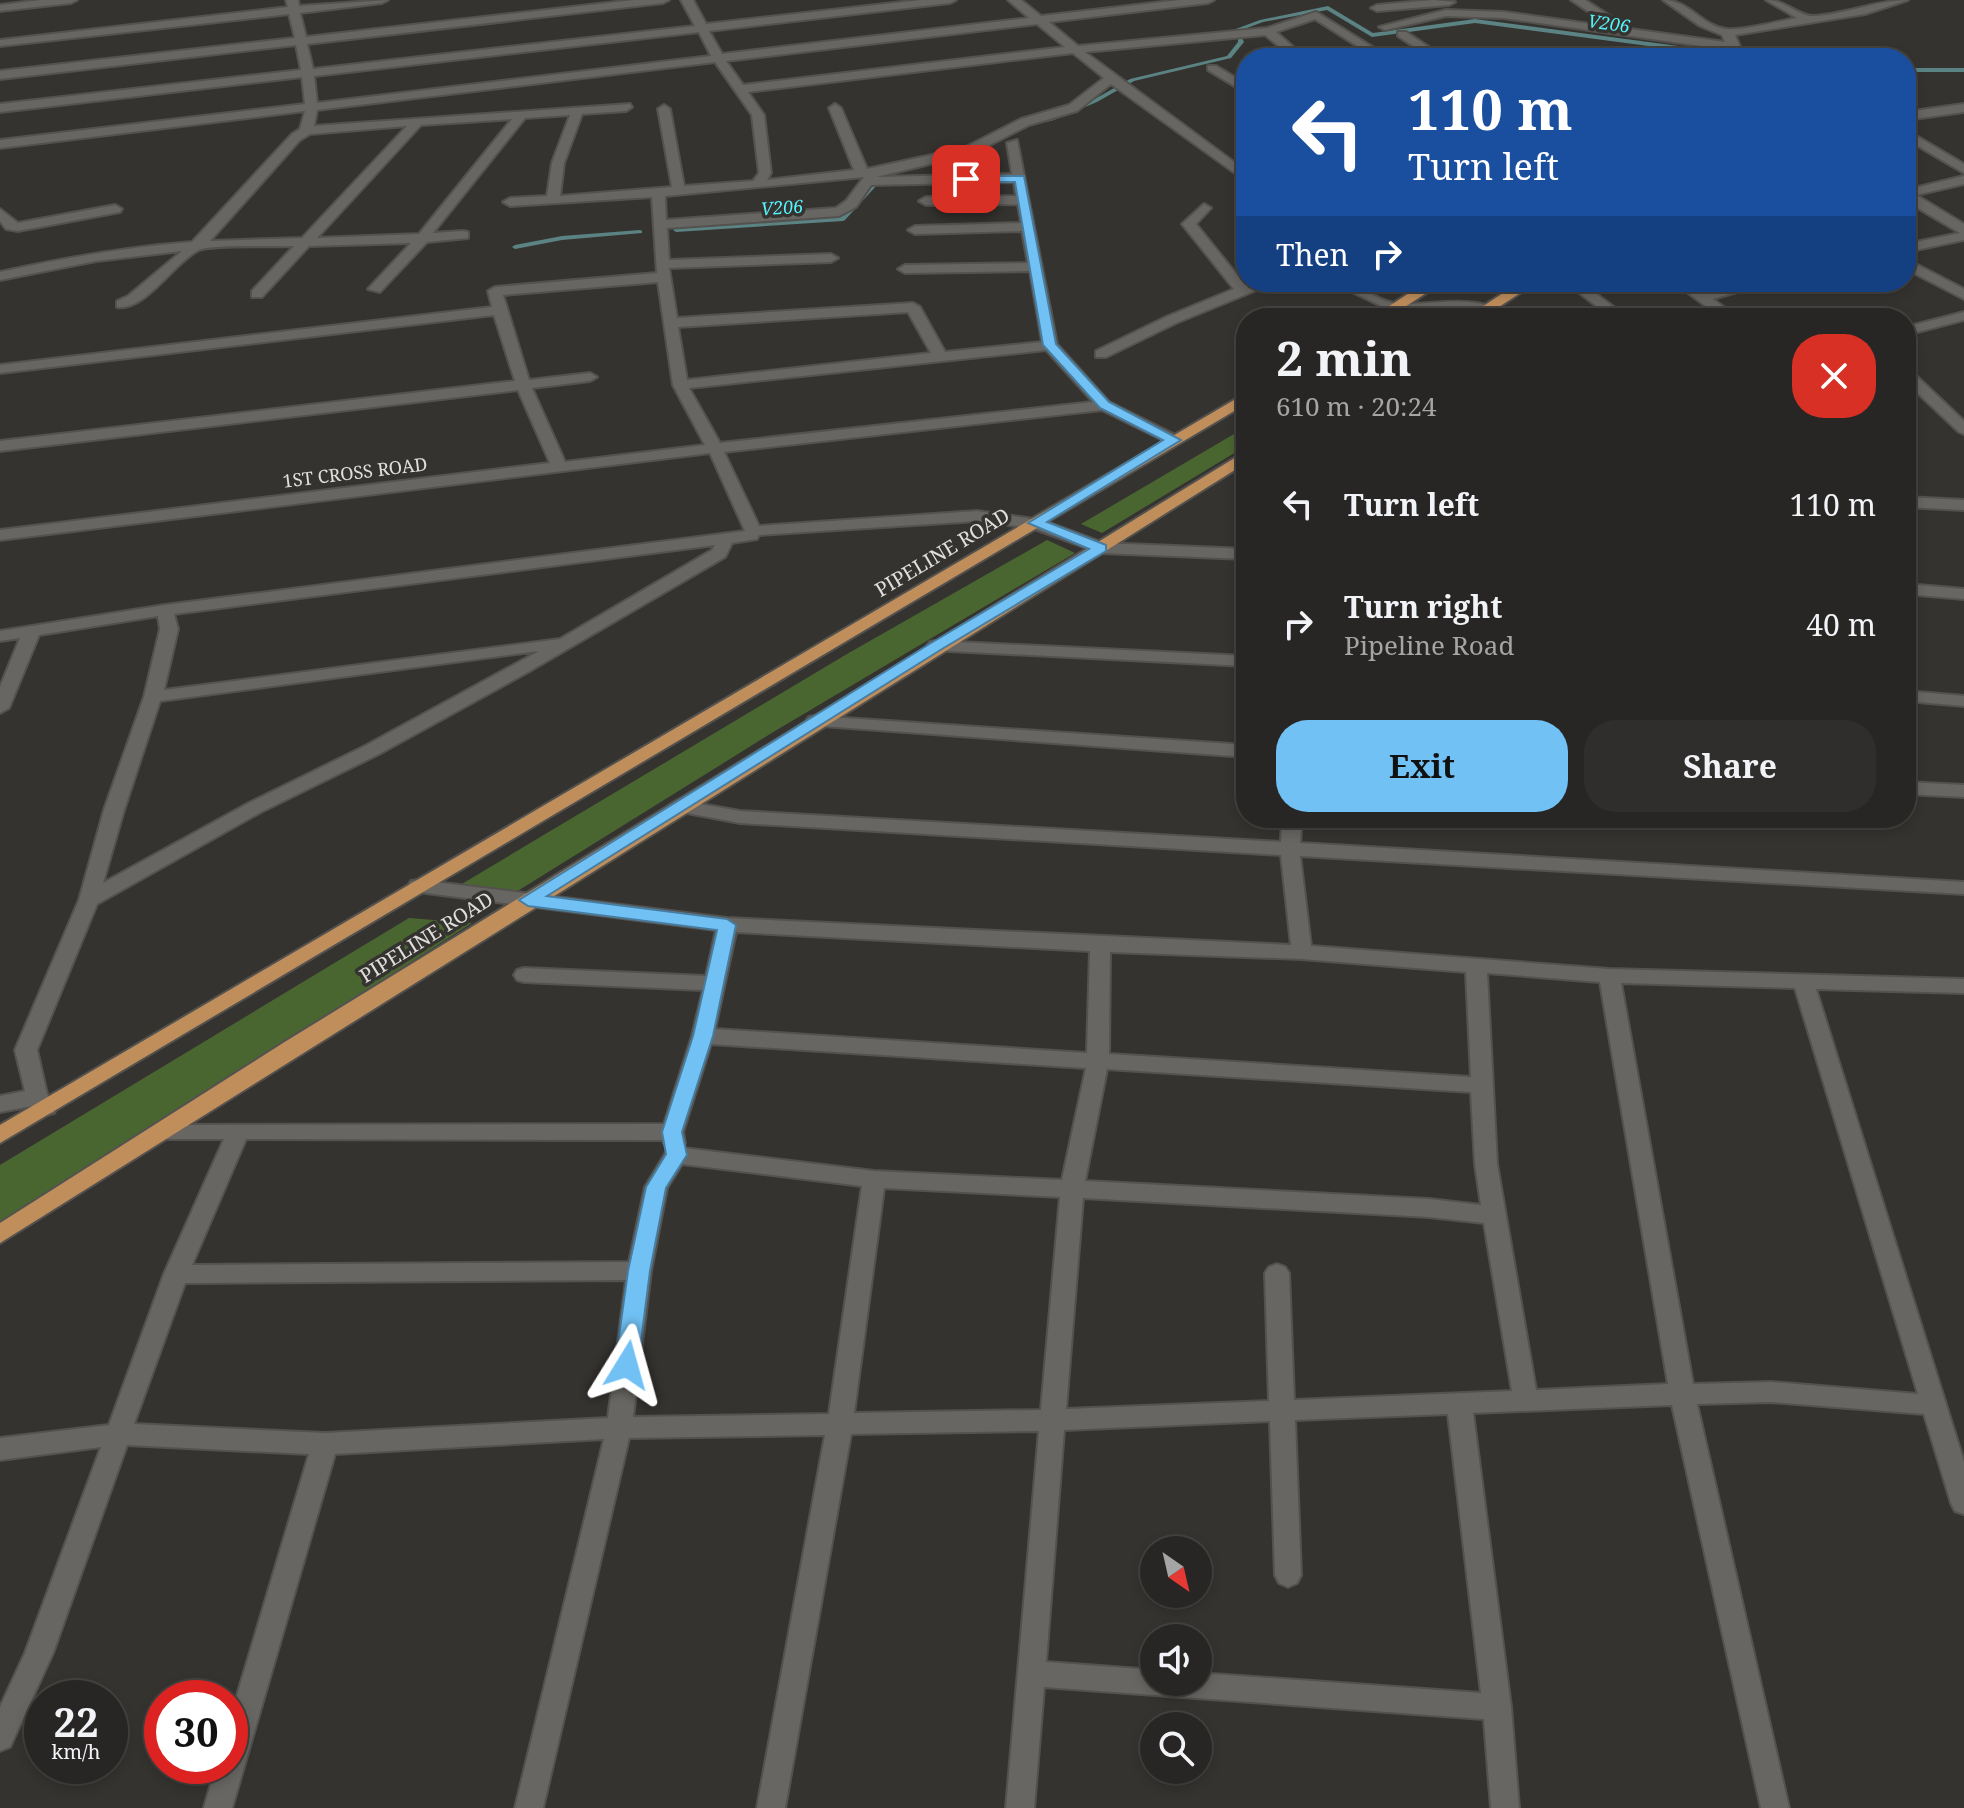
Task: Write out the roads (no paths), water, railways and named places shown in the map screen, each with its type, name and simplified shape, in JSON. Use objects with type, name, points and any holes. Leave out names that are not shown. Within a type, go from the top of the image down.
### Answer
[{"type":"main road","points":[[1394,308],[1420,292]]},
{"type":"main road","points":[[1488,308],[1514,292]]},
{"type":"main road","name":"PIPELINE ROAD","points":[[0,1135],[42,1102],[418,886],[1236,404]]},
{"type":"main road","name":"PIPELINE ROAD","points":[[0,1234],[678,806],[1236,462]]},
{"type":"street","points":[[0,8],[21,3],[71,0]]},
{"type":"street","points":[[0,43],[293,5],[382,0]]},
{"type":"street","points":[[0,75],[663,0]]},
{"type":"street","points":[[687,0],[719,59],[758,115],[765,173],[757,185]]},
{"type":"street","points":[[0,108],[950,0]]},
{"type":"street","points":[[1014,0],[1117,84],[1236,170]]},
{"type":"street","points":[[0,144],[1208,0]]},
{"type":"street","points":[[1377,8],[1465,0]]},
{"type":"street","points":[[1577,0],[1625,29],[1728,34],[1882,8],[1902,0]]},
{"type":"street","points":[[1669,0],[1704,24],[1728,34],[1734,48]]},
{"type":"street","points":[[1772,0],[1806,19]]},
{"type":"street","points":[[1867,0],[1882,8]]},
{"type":"street","points":[[293,5],[308,73],[310,109],[307,130]]},
{"type":"street","points":[[1385,27],[1446,13],[1504,15],[1700,48]]},
{"type":"street","points":[[740,89],[1154,40],[1268,31],[1316,15],[1368,48]]},
{"type":"street","points":[[1268,31],[1288,48]]},
{"type":"street","points":[[1402,34],[1424,48]]},
{"type":"street","points":[[1212,68],[1236,83]]},
{"type":"street","points":[[658,225],[839,212],[851,204],[868,175],[968,151],[1025,122],[1073,108],[1117,84]]},
{"type":"street","points":[[122,304],[133,299],[210,234],[296,137],[307,130],[626,107]]},
{"type":"street","points":[[835,108],[868,175]]},
{"type":"street","points":[[1916,115],[1964,108]]},
{"type":"street","points":[[664,109],[679,192]]},
{"type":"street","points":[[553,200],[558,163],[577,112]]},
{"type":"street","points":[[375,289],[422,239],[520,117]]},
{"type":"street","points":[[257,294],[417,123]]},
{"type":"street","points":[[1916,140],[1964,169]]},
{"type":"street","points":[[1013,143],[1050,345],[1104,405],[1174,440]]},
{"type":"street","points":[[510,202],[679,192],[868,175],[1020,178]]},
{"type":"street","points":[[1916,192],[1964,180]]},
{"type":"street","points":[[658,193],[663,271],[680,385],[715,448],[753,531]]},
{"type":"street","points":[[926,201],[1024,200]]},
{"type":"street","points":[[1916,200],[1964,230]]},
{"type":"street","points":[[1204,208],[1189,224],[1236,283]]},
{"type":"street","points":[[0,213],[11,226],[18,227],[115,209]]},
{"type":"street","points":[[915,230],[1030,227]]},
{"type":"street","points":[[0,276],[80,258],[194,246],[463,235]]},
{"type":"street","points":[[1916,246],[1964,236]]},
{"type":"street","points":[[560,468],[523,384],[495,291],[663,271],[831,258]]},
{"type":"street","points":[[905,269],[1037,267]]},
{"type":"street","points":[[1916,269],[1964,295]]},
{"type":"street","points":[[1101,354],[1240,292]]},
{"type":"street","points":[[1360,292],[1394,308],[1488,308]]},
{"type":"street","points":[[1586,292],[1607,308]]},
{"type":"street","points":[[1695,292],[1718,308]]},
{"type":"street","points":[[1703,297],[1724,292]]},
{"type":"street","points":[[669,323],[913,307],[940,356]]},
{"type":"street","points":[[0,369],[500,310]]},
{"type":"street","points":[[1916,328],[1964,316]]},
{"type":"street","points":[[680,385],[1050,345]]},
{"type":"street","points":[[0,446],[590,377]]},
{"type":"street","points":[[1916,383],[1964,429]]},
{"type":"street","name":"1ST CROSS ROAD","points":[[0,535],[715,448],[1104,405]]},
{"type":"street","points":[[1916,503],[1964,505]]},
{"type":"street","points":[[753,531],[977,516],[1035,523],[1101,548],[1236,554]]},
{"type":"street","points":[[0,636],[165,610],[751,536],[753,531]]},
{"type":"street","points":[[89,900],[254,808],[372,750],[565,641],[719,553],[726,539]]},
{"type":"street","points":[[1916,590],[1964,594]]},
{"type":"street","points":[[0,1104],[42,1102],[26,1050],[89,900],[114,810],[153,697],[169,629],[165,610]]},
{"type":"street","points":[[0,708],[32,631]]},
{"type":"street","points":[[153,697],[565,641]]},
{"type":"street","points":[[936,646],[1236,661]]},
{"type":"street","points":[[1916,697],[1964,701]]},
{"type":"street","points":[[815,721],[1236,750]]},
{"type":"street","points":[[1916,789],[1964,791]]},
{"type":"street","points":[[678,806],[740,817],[1964,888]]},
{"type":"street","points":[[1291,828],[1290,851],[1302,952]]},
{"type":"street","points":[[418,886],[727,925],[1100,945],[1302,952],[1609,976],[1964,986]]},
{"type":"street","points":[[529,1808],[619,1428],[639,1271],[656,1187],[674,1143],[703,1036],[727,925]]},
{"type":"street","points":[[1020,1808],[1072,1188],[1098,1061],[1100,945]]},
{"type":"street","points":[[1476,967],[1486,1164],[1526,1401]]},
{"type":"street","points":[[524,975],[714,983]]},
{"type":"street","points":[[1609,976],[1682,1394],[1775,1808]]},
{"type":"street","points":[[1803,982],[1964,1503]]},
{"type":"street","points":[[703,1036],[1482,1085]]},
{"type":"street","points":[[163,1131],[674,1143],[874,1179],[1429,1208],[1494,1215]]},
{"type":"street","points":[[0,1738],[39,1653],[176,1274],[238,1133]]},
{"type":"street","points":[[771,1808],[840,1423],[874,1179]]},
{"type":"street","points":[[176,1274],[639,1271]]},
{"type":"street","points":[[1277,1273],[1288,1575]]},
{"type":"street","points":[[0,1449],[117,1434],[325,1444],[619,1428],[1054,1420],[1682,1394],[1771,1392],[1933,1405]]},
{"type":"street","points":[[1459,1404],[1497,1707],[1505,1808]]},
{"type":"street","points":[[218,1808],[325,1444]]},
{"type":"street","points":[[1032,1674],[1497,1707]]},
{"type":"waterway","name":"V206","points":[[1236,30],[1262,21],[1328,8],[1372,35],[1475,21],[1678,48]]},
{"type":"waterway","name":"V206","points":[[1236,48],[1240,39]]},
{"type":"waterway","name":"V206","points":[[1030,124],[1052,119],[1095,101],[1132,80],[1229,57],[1236,48]]},
{"type":"waterway","name":"V206","points":[[1916,70],[1964,70]]},
{"type":"waterway","name":"V206","points":[[882,177],[906,168]]},
{"type":"waterway","name":"V206","points":[[676,230],[843,219],[875,184]]},
{"type":"waterway","name":"V206","points":[[515,247],[562,238],[640,232]]}]
